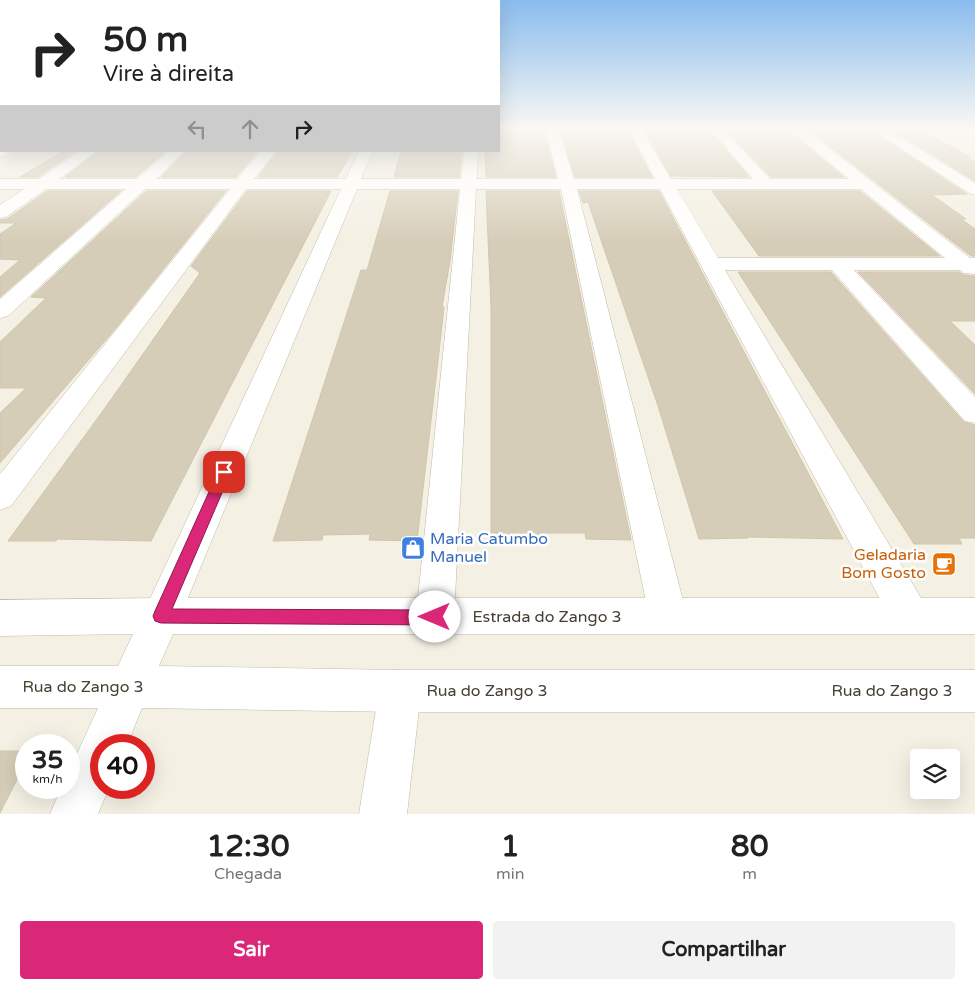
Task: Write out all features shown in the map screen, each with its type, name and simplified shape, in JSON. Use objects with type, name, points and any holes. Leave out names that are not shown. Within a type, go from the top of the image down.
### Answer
[{"type":"street","points":[[0,213],[68,166]]},
{"type":"street","points":[[0,311],[161,166]]},
{"type":"street","points":[[0,497],[257,166]]},
{"type":"street","points":[[109,734],[359,166]]},
{"type":"street","points":[[435,617],[470,166]]},
{"type":"street","points":[[562,166],[668,616]]},
{"type":"street","points":[[656,166],[910,616]]},
{"type":"street","points":[[750,166],[767,185]]},
{"type":"street","points":[[843,166],[972,267]]},
{"type":"street","points":[[937,166],[975,190]]},
{"type":"street","points":[[0,184],[668,186],[866,184]]},
{"type":"street","points":[[711,264],[972,267]]},
{"type":"street","points":[[838,265],[975,414]]},
{"type":"street","name":"Estrada do Zango 3","points":[[0,618],[161,616],[975,616]]},
{"type":"street","name":"Rua do Zango 3","points":[[0,687],[130,686],[400,691],[975,691]]},
{"type":"street","points":[[383,814],[400,691]]},
{"type":"street","points":[[74,814],[90,777]]},
{"type":"building","points":[[38,166],[54,166],[38,177],[20,177]]},
{"type":"building","points":[[79,166],[149,166],[136,177],[65,177]]},
{"type":"building","points":[[172,166],[245,166],[236,177],[161,177]]},
{"type":"building","points":[[266,166],[344,166],[337,177],[258,177]]},
{"type":"building","points":[[397,166],[460,166],[459,177],[394,177]]},
{"type":"building","points":[[486,166],[553,166],[556,177],[486,177]]},
{"type":"building","points":[[572,166],[646,166],[652,177],[575,177]]},
{"type":"building","points":[[665,166],[740,166],[749,177],[671,176]]},
{"type":"building","points":[[760,166],[831,166],[844,177],[771,177]]},
{"type":"building","points":[[855,166],[924,166],[967,194],[932,195],[966,219],[961,219],[975,229],[975,256],[971,256]]},
{"type":"building","points":[[951,166],[975,166],[975,181]]},
{"type":"building","points":[[47,191],[121,191],[0,297],[0,277],[20,260],[0,259],[0,234],[16,223],[0,223],[0,220],[7,219]]},
{"type":"building","points":[[146,191],[226,191],[116,328],[0,463],[0,413],[26,388],[0,388],[0,342],[46,298],[31,297]]},
{"type":"building","points":[[247,191],[331,191],[151,541],[57,539],[56,541],[8,541],[200,273],[191,266]]},
{"type":"building","points":[[390,191],[458,191],[450,261],[442,307],[444,307],[417,541],[369,540],[370,534],[323,535],[322,540],[273,541],[361,270],[367,270]]},
{"type":"building","points":[[486,191],[559,191],[631,540],[586,539],[585,533],[539,533],[539,539],[491,540],[491,306]]},
{"type":"building","points":[[579,191],[659,191],[843,539],[747,537],[699,539],[658,406],[588,202],[583,203]]},
{"type":"building","points":[[712,191],[860,191],[940,256],[759,256]]},
{"type":"building","points":[[738,272],[831,272],[964,422],[975,425],[975,538],[959,538],[962,544],[914,544]]},
{"type":"building","points":[[858,272],[959,272],[964,275],[975,276],[975,321],[950,321],[975,345],[975,394]]},
{"type":"building","points":[[0,751],[15,751],[15,784],[0,813]]},
{"type":"place","name":"Maria Catumbo Manuel","points":[[413,548]]},
{"type":"place","name":"Geladaria Bom Gosto","points":[[944,564]]},
{"type":"route","points":[[224,472],[161,616],[435,617]]}]
